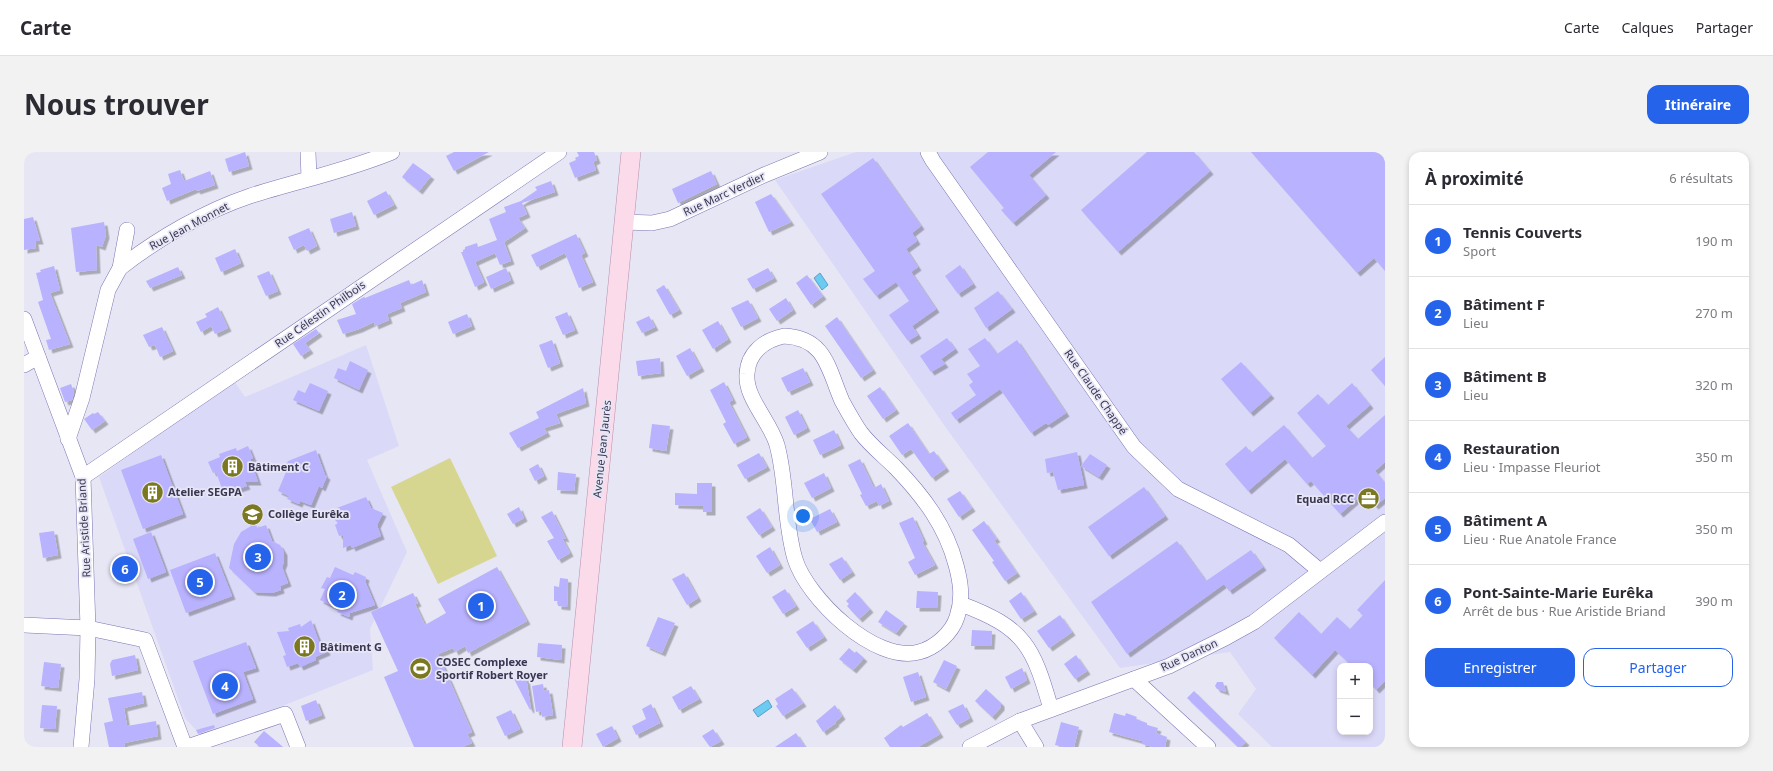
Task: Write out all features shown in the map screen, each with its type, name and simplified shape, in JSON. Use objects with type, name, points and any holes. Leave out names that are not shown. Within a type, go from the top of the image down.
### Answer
[{"type":"main road","name":"Avenue Jean Jaurès","points":[[572,747],[631,152]]},
{"type":"street","points":[[308,152],[309,178]]},
{"type":"street","name":"Rue Jean Monnet","points":[[120,268],[148,248],[213,211],[248,197],[347,168],[392,152]]},
{"type":"street","name":"Rue Célestin Philbois","points":[[83,477],[559,152]]},
{"type":"street","name":"Rue Marc Verdier","points":[[624,222],[652,223],[670,219],[764,175],[820,152]]},
{"type":"street","name":"Rue Claude Chappé","points":[[928,152],[1134,447],[1178,489],[1289,545],[1320,571]]},
{"type":"street","points":[[68,439],[82,398],[108,290],[120,268],[127,230]]},
{"type":"street","name":"Rue Aristide Briand","points":[[24,319],[57,411],[83,477],[88,628],[88,679],[80,747]]},
{"type":"street","points":[[784,336],[795,336],[812,344],[820,351],[825,359],[842,401],[862,433],[870,444],[920,494],[944,529],[953,550],[961,584],[961,604],[956,621],[939,641],[928,650],[917,653],[902,654],[888,651],[863,639],[833,614],[815,592],[803,575],[795,557],[790,536],[780,461],[773,434],[751,395],[748,385],[747,374],[752,356],[766,341],[784,336]]},
{"type":"street","points":[[24,365],[38,357]]},
{"type":"street","points":[[57,411],[72,406],[82,398]]},
{"type":"street","name":"Rue Danton","points":[[970,747],[1020,721],[1170,666],[1247,626],[1385,522]]},
{"type":"street","points":[[961,604],[984,613],[1001,622],[1024,642],[1039,669],[1051,709]]},
{"type":"street","points":[[24,625],[88,628],[145,640],[186,747],[285,714],[298,747]]},
{"type":"street","points":[[1134,679],[1208,747]]},
{"type":"street","points":[[1020,721],[1036,747]]},
{"type":"shaded area","points":[[856,152],[1385,152],[1385,747],[1272,747],[1238,714],[1256,689],[1230,652],[1120,668],[944,425],[775,180]]},
{"type":"shaded area","name":"Collège Eurêka","points":[[366,345],[399,446],[367,460],[407,552],[370,629],[373,670],[217,732],[214,726],[196,730],[185,718],[99,477],[234,381],[245,397]]},
{"type":"green space","points":[[450,458],[497,556],[438,584],[391,487]]},
{"type":"water","points":[[820,273],[828,285],[822,290],[814,278]]},
{"type":"water","points":[[768,700],[772,707],[758,717],[753,710]]},
{"type":"building","points":[[245,152],[249,166],[229,172],[225,159]]},
{"type":"building","points":[[454,152],[489,152],[454,171],[446,156]]},
{"type":"building","points":[[577,152],[594,152],[597,160],[593,162],[596,170],[575,178],[569,163],[576,160],[575,158],[579,156]]},
{"type":"building","points":[[988,152],[1056,152],[1029,175],[1046,195],[1013,223],[1001,210],[1004,208],[970,167]]},
{"type":"building","points":[[1147,152],[1194,152],[1210,171],[1118,252],[1081,210]]},
{"type":"building","points":[[1251,152],[1385,152],[1385,271],[1374,258],[1357,273]]},
{"type":"building","points":[[873,158],[921,226],[912,233],[917,241],[906,249],[918,267],[911,272],[936,309],[912,326],[918,335],[908,341],[889,315],[909,301],[896,282],[876,296],[863,279],[875,271],[821,194]]},
{"type":"building","points":[[413,163],[431,176],[419,191],[402,177]]},
{"type":"building","points":[[180,170],[184,181],[210,171],[215,185],[197,191],[196,189],[167,201],[162,188],[171,184],[168,174]]},
{"type":"building","points":[[711,171],[717,184],[678,203],[672,189]]},
{"type":"building","points":[[551,181],[555,192],[522,203],[527,214],[518,218],[525,228],[504,242],[511,261],[500,265],[495,253],[475,262],[484,282],[475,287],[461,252],[463,252],[465,247],[477,243],[478,247],[497,240],[489,219],[506,212],[504,207],[521,201],[537,190],[535,187]]},
{"type":"building","points":[[386,191],[394,205],[374,215],[367,201]]},
{"type":"building","points":[[771,194],[791,222],[769,232],[755,202]]},
{"type":"building","points":[[352,212],[356,226],[334,233],[330,219]]},
{"type":"building","points":[[33,217],[40,241],[35,241],[36,248],[24,250],[24,219]]},
{"type":"building","points":[[104,222],[106,235],[102,247],[96,245],[97,270],[76,272],[71,228]]},
{"type":"building","points":[[309,228],[317,246],[307,251],[304,245],[294,250],[288,237]]},
{"type":"building","points":[[576,234],[585,253],[581,255],[593,282],[579,288],[565,253],[537,267],[531,255]]},
{"type":"building","points":[[235,249],[241,263],[221,272],[215,258]]},
{"type":"building","points":[[960,265],[973,284],[958,294],[945,276]]},
{"type":"building","points":[[54,266],[60,290],[50,293],[70,344],[49,350],[46,340],[51,339],[38,302],[43,300],[36,273],[41,272],[40,270]]},
{"type":"building","points":[[178,267],[182,275],[150,288],[146,281]]},
{"type":"building","points":[[506,268],[511,280],[491,289],[486,277]]},
{"type":"building","points":[[768,268],[774,278],[753,289],[747,279]]},
{"type":"building","points":[[269,271],[278,291],[266,296],[257,276]]},
{"type":"building","points":[[807,275],[823,296],[811,305],[796,283]]},
{"type":"building","points":[[409,280],[411,285],[422,280],[426,292],[400,303],[402,308],[387,314],[389,320],[375,326],[374,322],[343,334],[337,320],[356,314],[352,304],[364,297],[365,298]]},
{"type":"building","points":[[664,285],[679,310],[670,315],[656,290]]},
{"type":"building","points":[[998,291],[1012,309],[986,328],[974,308]]},
{"type":"building","points":[[786,298],[793,310],[777,321],[769,309]]},
{"type":"building","points":[[748,300],[758,318],[741,327],[731,308]]},
{"type":"building","points":[[218,307],[228,328],[215,334],[211,326],[201,332],[196,322],[207,317],[205,314]]},
{"type":"building","points":[[567,312],[575,330],[563,335],[555,317]]},
{"type":"building","points":[[467,314],[472,326],[453,334],[448,322]]},
{"type":"building","points":[[649,316],[655,327],[642,333],[636,322]]},
{"type":"building","points":[[837,317],[873,370],[861,378],[825,326]]},
{"type":"building","points":[[718,321],[728,339],[713,349],[702,330]]},
{"type":"building","points":[[162,327],[173,351],[160,357],[155,345],[149,347],[143,335]]},
{"type":"building","points":[[316,329],[319,333],[305,343],[310,350],[301,356],[293,344]]},
{"type":"building","points":[[947,338],[955,349],[941,359],[945,364],[931,372],[920,356]]},
{"type":"building","points":[[985,338],[997,354],[1017,340],[1066,413],[1048,425],[1046,423],[1031,433],[1000,389],[956,420],[951,413],[976,395],[969,385],[973,382],[967,374],[980,366],[968,349]]},
{"type":"building","points":[[552,340],[560,363],[548,368],[539,345]]},
{"type":"building","points":[[690,348],[701,368],[687,376],[676,356]]},
{"type":"building","points":[[1385,357],[1385,386],[1371,370]]},
{"type":"building","points":[[660,358],[661,373],[638,376],[636,361]]},
{"type":"building","points":[[350,361],[368,370],[359,390],[334,378],[338,368],[346,371]]},
{"type":"building","points":[[1241,362],[1271,395],[1250,413],[1221,379]]},
{"type":"building","points":[[803,368],[810,382],[788,392],[781,378]]},
{"type":"building","points":[[724,382],[733,400],[729,402],[747,437],[734,444],[723,424],[726,422],[710,390]]},
{"type":"building","points":[[310,383],[328,391],[319,411],[293,400],[298,390],[305,393]]},
{"type":"building","points":[[1352,383],[1370,405],[1346,426],[1358,439],[1385,415],[1385,462],[1375,471],[1385,483],[1385,498],[1375,506],[1364,493],[1340,514],[1311,481],[1307,484],[1285,459],[1248,491],[1225,464],[1246,446],[1251,453],[1284,425],[1312,458],[1326,446],[1297,413],[1318,394],[1328,405]]},
{"type":"building","points":[[71,384],[74,392],[72,400],[65,402],[60,388]]},
{"type":"building","points":[[880,387],[896,410],[883,419],[867,396]]},
{"type":"building","points":[[583,388],[586,403],[556,414],[560,423],[544,428],[547,433],[518,448],[509,433],[539,418],[536,412]]},
{"type":"building","points":[[798,410],[807,428],[794,435],[785,417]]},
{"type":"building","points":[[98,412],[105,421],[92,430],[84,419],[93,413]]},
{"type":"building","points":[[908,423],[929,454],[934,451],[946,468],[932,478],[911,449],[902,455],[889,436]]},
{"type":"building","points":[[652,424],[670,426],[666,451],[649,448]]},
{"type":"building","points":[[834,430],[841,445],[820,455],[813,440]]},
{"type":"building","name":"Bâtiment C","points":[[248,446],[253,458],[250,459],[258,482],[245,482],[247,486],[224,494],[216,472],[213,473],[208,462],[220,457],[219,454],[236,448],[237,451]]},
{"type":"building","points":[[316,450],[325,475],[327,476],[322,488],[319,486],[311,505],[300,501],[299,504],[287,499],[289,496],[278,491],[286,472],[283,471],[288,461]]},
{"type":"building","points":[[1077,452],[1084,485],[1058,490],[1053,472],[1047,473],[1045,459]]},
{"type":"building","points":[[759,453],[767,467],[745,479],[737,465]]},
{"type":"building","points":[[1090,454],[1107,465],[1099,477],[1081,466]]},
{"type":"building","name":"Atelier SEGPA","points":[[161,455],[183,514],[143,529],[121,470]]},
{"type":"building","points":[[860,459],[874,488],[881,484],[889,501],[879,506],[877,501],[866,506],[848,465]]},
{"type":"building","points":[[538,464],[544,476],[535,481],[529,469]]},
{"type":"building","points":[[558,472],[576,474],[574,491],[557,490]]},
{"type":"building","points":[[824,473],[831,488],[812,498],[804,483]]},
{"type":"building","points":[[697,483],[712,483],[712,512],[703,512],[703,506],[675,505],[675,493],[697,494]]},
{"type":"building","points":[[1144,487],[1165,516],[1109,556],[1088,527]]},
{"type":"building","points":[[960,491],[972,508],[959,517],[947,499]]},
{"type":"building","points":[[366,497],[371,508],[383,513],[377,525],[381,536],[352,548],[351,545],[343,548],[343,535],[339,536],[335,525],[338,523],[330,514],[338,511],[337,508]]},
{"type":"building","points":[[519,507],[524,518],[513,524],[507,514]]},
{"type":"building","points":[[760,508],[772,527],[759,535],[746,517]]},
{"type":"building","points":[[830,509],[837,522],[817,532],[810,519]]},
{"type":"building","points":[[552,511],[566,539],[562,538],[570,553],[558,560],[547,541],[554,538],[541,517]]},
{"type":"building","points":[[913,517],[924,541],[922,542],[935,565],[915,575],[908,562],[915,558],[899,523]]},
{"type":"building","points":[[984,521],[997,539],[994,540],[1017,573],[1005,581],[992,562],[994,561],[972,530]]},
{"type":"building","points":[[256,523],[257,528],[266,525],[272,541],[280,545],[284,552],[284,562],[282,567],[288,583],[280,586],[281,590],[272,593],[254,592],[229,568],[234,544],[241,532]]},
{"type":"building","points":[[54,531],[58,555],[43,558],[39,533]]},
{"type":"building","points":[[151,532],[166,572],[148,579],[133,539]]},
{"type":"building","points":[[1177,541],[1206,581],[1251,550],[1263,567],[1229,591],[1224,584],[1127,654],[1091,602]]},
{"type":"building","points":[[770,547],[780,565],[767,573],[756,556]]},
{"type":"building","points":[[215,553],[232,596],[186,613],[170,570]]},
{"type":"building","points":[[842,557],[852,572],[840,580],[829,564]]},
{"type":"building","points":[[335,567],[353,575],[355,572],[366,577],[365,581],[375,605],[350,613],[349,617],[337,612],[339,609],[320,600],[325,589],[321,588],[327,577],[330,578]]},
{"type":"building","points":[[497,567],[527,621],[468,653],[465,646],[455,652],[453,648],[438,654],[472,732],[467,734],[472,743],[462,747],[414,747],[384,677],[398,671],[371,612],[413,593],[418,603],[415,604],[425,625],[446,613],[438,599]]},
{"type":"building","points":[[684,573],[698,598],[687,605],[672,579]]},
{"type":"building","points":[[560,578],[568,579],[567,607],[558,606],[558,601],[554,601],[554,586],[559,587]]},
{"type":"building","points":[[1385,580],[1385,681],[1376,690],[1373,686],[1373,663],[1349,663],[1335,650],[1312,675],[1274,638],[1299,612],[1321,634],[1337,617],[1350,629],[1363,615],[1357,610]]},
{"type":"building","points":[[785,589],[796,606],[783,614],[772,597]]},
{"type":"building","points":[[917,591],[938,592],[937,608],[916,608]]},
{"type":"building","points":[[855,592],[870,609],[859,619],[847,606],[849,604],[846,601]]},
{"type":"building","points":[[1021,592],[1034,611],[1021,619],[1009,601]]},
{"type":"building","points":[[886,610],[904,623],[896,633],[878,622]]},
{"type":"building","points":[[1060,615],[1072,632],[1049,648],[1037,631]]},
{"type":"building","points":[[658,617],[675,623],[662,653],[646,646]]},
{"type":"building","name":"Bâtiment G","points":[[311,620],[319,642],[323,641],[327,652],[315,657],[316,660],[300,667],[298,663],[287,667],[283,656],[286,655],[277,632],[289,631],[288,628],[300,624],[301,627]]},
{"type":"building","points":[[813,621],[824,637],[807,648],[796,632]]},
{"type":"building","points":[[972,630],[992,631],[991,646],[971,646]]},
{"type":"building","points":[[246,642],[256,668],[243,672],[253,699],[213,714],[193,661]]},
{"type":"building","points":[[538,643],[562,645],[561,660],[537,657]]},
{"type":"building","points":[[849,648],[855,653],[856,651],[864,658],[853,670],[839,659]]},
{"type":"building","points":[[135,655],[138,670],[112,676],[110,664],[112,660]]},
{"type":"building","points":[[1076,655],[1087,671],[1075,679],[1064,664]]},
{"type":"building","points":[[944,660],[957,666],[946,689],[933,682]]},
{"type":"building","points":[[44,662],[61,664],[58,688],[41,686]]},
{"type":"building","points":[[1022,668],[1027,680],[1011,689],[1005,677]]},
{"type":"building","points":[[918,672],[926,697],[911,702],[903,677]]},
{"type":"building","points":[[526,677],[531,709],[530,710],[514,679]]},
{"type":"building","points":[[1217,682],[1223,682],[1226,692],[1217,689],[1215,686]]},
{"type":"building","points":[[543,684],[544,691],[549,690],[553,715],[542,717],[541,711],[536,712],[532,686]]},
{"type":"building","points":[[691,686],[699,699],[679,710],[672,697]]},
{"type":"building","points":[[792,688],[803,703],[783,716],[776,706],[778,704],[775,699]]},
{"type":"building","points":[[986,689],[1001,703],[1001,707],[992,717],[975,701]]},
{"type":"building","points":[[1194,691],[1246,742],[1238,747],[1187,698]]},
{"type":"building","points":[[142,692],[144,703],[124,708],[127,726],[156,721],[158,736],[124,743],[125,747],[109,747],[104,723],[113,721],[108,698]]},
{"type":"building","points":[[316,700],[322,715],[306,721],[301,706]]},
{"type":"building","points":[[651,704],[660,723],[636,735],[632,726],[646,719],[642,709]]},
{"type":"building","points":[[963,704],[970,718],[957,725],[948,711]]},
{"type":"building","points":[[42,705],[57,706],[55,729],[40,728]]},
{"type":"building","points":[[835,705],[842,716],[835,722],[836,723],[823,732],[816,721]]},
{"type":"building","points":[[511,710],[520,729],[505,736],[496,717]]},
{"type":"building","points":[[927,713],[940,734],[918,747],[890,747],[884,738],[901,725],[903,727]]},
{"type":"building","points":[[1114,713],[1125,716],[1126,713],[1137,717],[1136,719],[1147,723],[1147,725],[1158,728],[1156,733],[1167,737],[1165,747],[1153,747],[1142,744],[1142,741],[1109,732]]},
{"type":"building","points":[[1061,722],[1079,727],[1074,747],[1055,745]]},
{"type":"building","points":[[214,725],[215,728],[198,734],[196,730]]},
{"type":"building","points":[[612,726],[618,738],[603,747],[596,734]]},
{"type":"building","points":[[713,729],[721,741],[710,747],[702,736]]},
{"type":"building","points":[[264,731],[283,747],[260,747],[254,742]]},
{"type":"building","points":[[796,733],[805,747],[775,747]]},
{"type":"place","name":"Bâtiment C","points":[[232,467]]},
{"type":"place","name":"Atelier SEGPA","points":[[152,492]]},
{"type":"place","name":"Equad RCC","points":[[1369,499]]},
{"type":"place","name":"Collège Eurêka","points":[[252,514]]},
{"type":"place","name":"Bâtiment B","points":[[258,557]]},
{"type":"place","name":"Pont-Sainte-Marie Eurêka","points":[[125,569]]},
{"type":"place","name":"Bâtiment A","points":[[200,582]]},
{"type":"place","name":"Bâtiment F","points":[[342,595]]},
{"type":"place","name":"Tennis Couverts","points":[[481,606]]},
{"type":"place","name":"Bâtiment G","points":[[304,647]]},
{"type":"place","name":"COSEC Complexe Sportif Robert Royer","points":[[420,668]]},
{"type":"place","name":"Restauration","points":[[225,686]]}]
